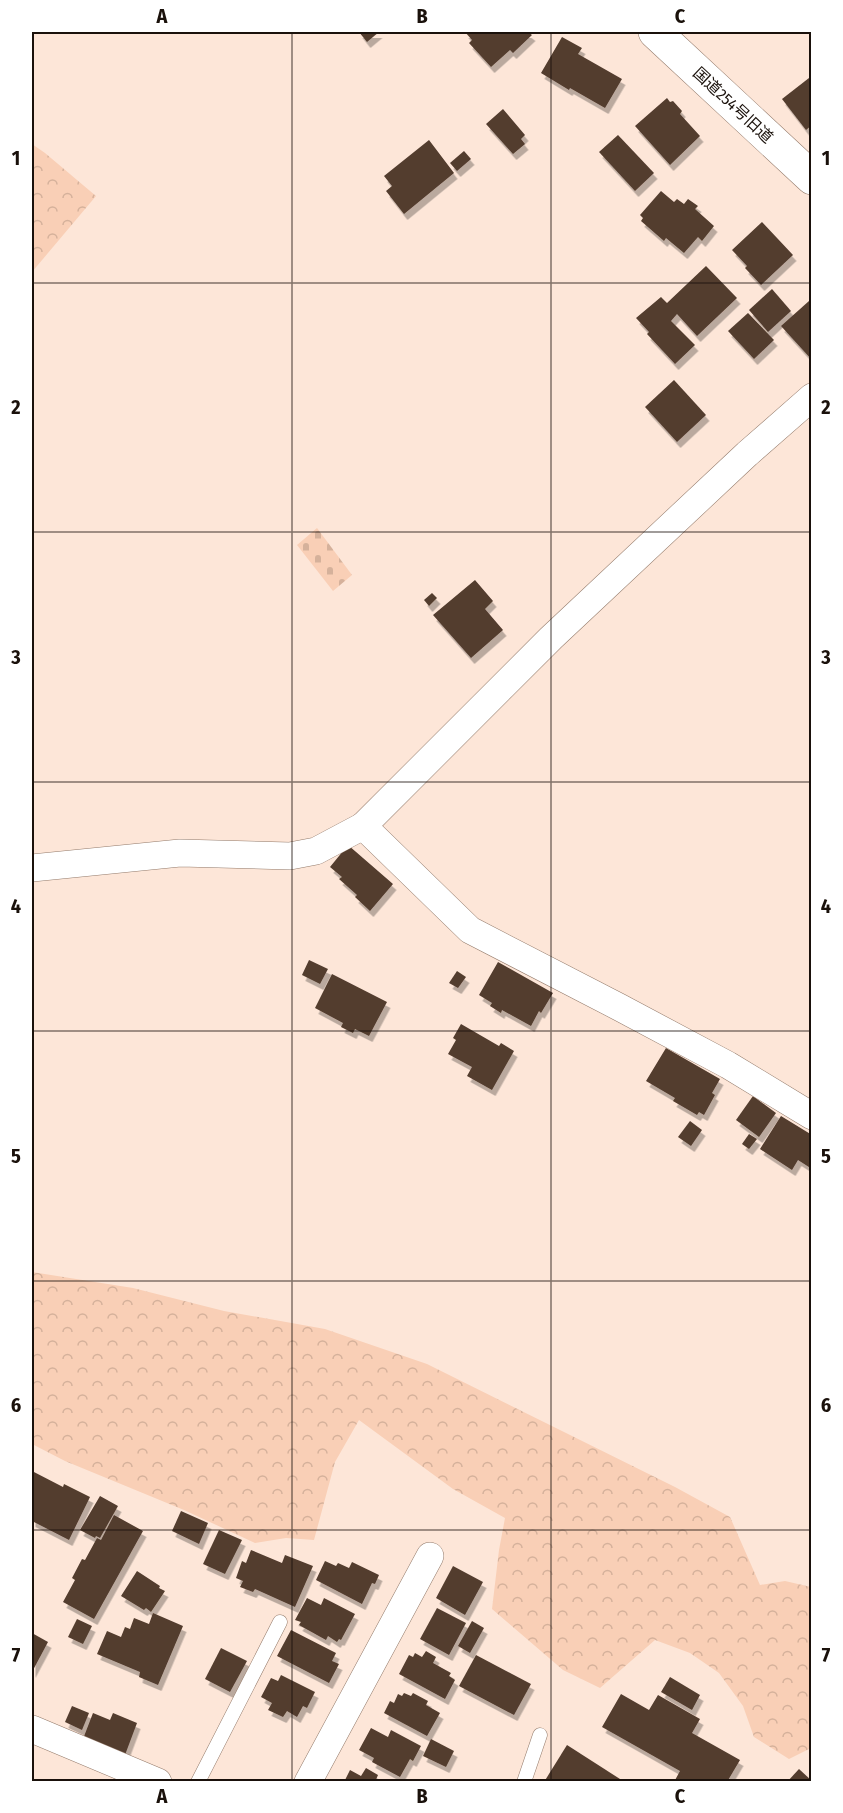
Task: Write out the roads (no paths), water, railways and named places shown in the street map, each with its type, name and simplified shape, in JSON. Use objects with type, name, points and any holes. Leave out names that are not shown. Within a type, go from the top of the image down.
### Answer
[{"type":"street","name":"国道254号旧道","points":[[655,32],[812,178]]},
{"type":"street","points":[[32,868],[180,853],[290,856],[316,850],[363,826],[551,639],[747,453],[812,397]]},
{"type":"street","points":[[363,826],[470,930],[728,1065],[812,1116]]},
{"type":"street","points":[[308,1782],[430,1556]]},
{"type":"street","points":[[32,1729],[158,1782]]},
{"type":"lane","points":[[198,1782],[280,1622]]},
{"type":"lane","points":[[524,1782],[540,1736]]}]
